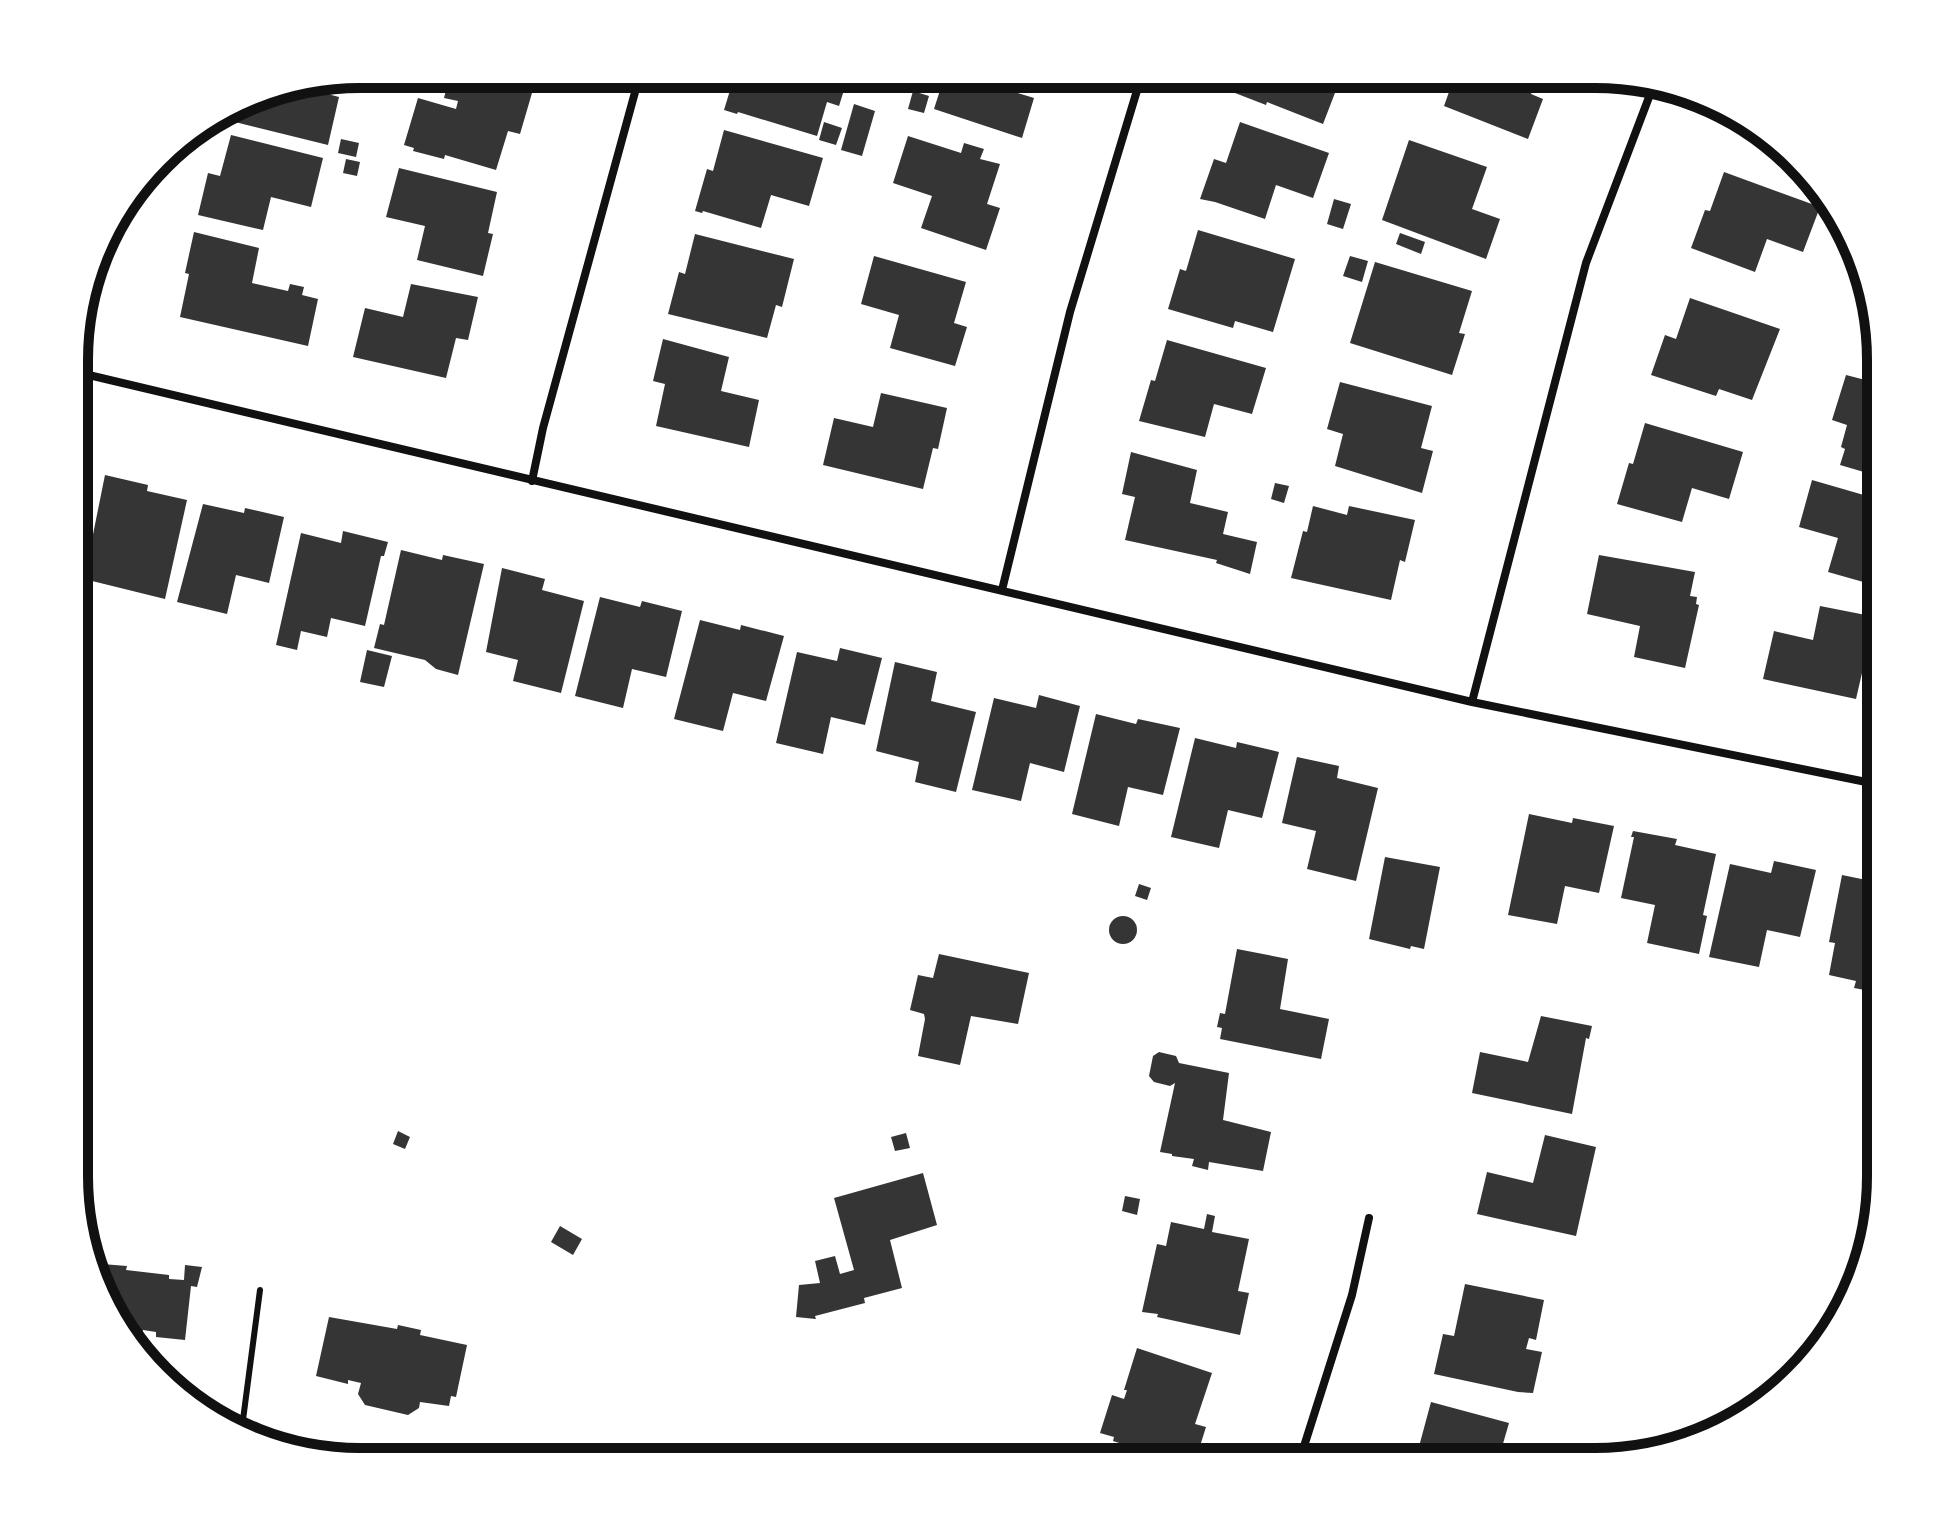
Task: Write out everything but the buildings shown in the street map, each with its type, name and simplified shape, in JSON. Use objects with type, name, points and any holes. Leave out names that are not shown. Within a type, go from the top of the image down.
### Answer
[{"type":"street","points":[[532,481],[543,428],[636,89]]},
{"type":"street","points":[[1002,590],[1070,312],[1137,89]]},
{"type":"street","points":[[1472,702],[1586,263],[1650,94]]},
{"type":"street","points":[[88,375],[1472,702],[1866,782]]},
{"type":"street","points":[[1304,1448],[1352,1295],[1369,1218]]},
{"type":"lane","points":[[243,1421],[260,1290]]}]
